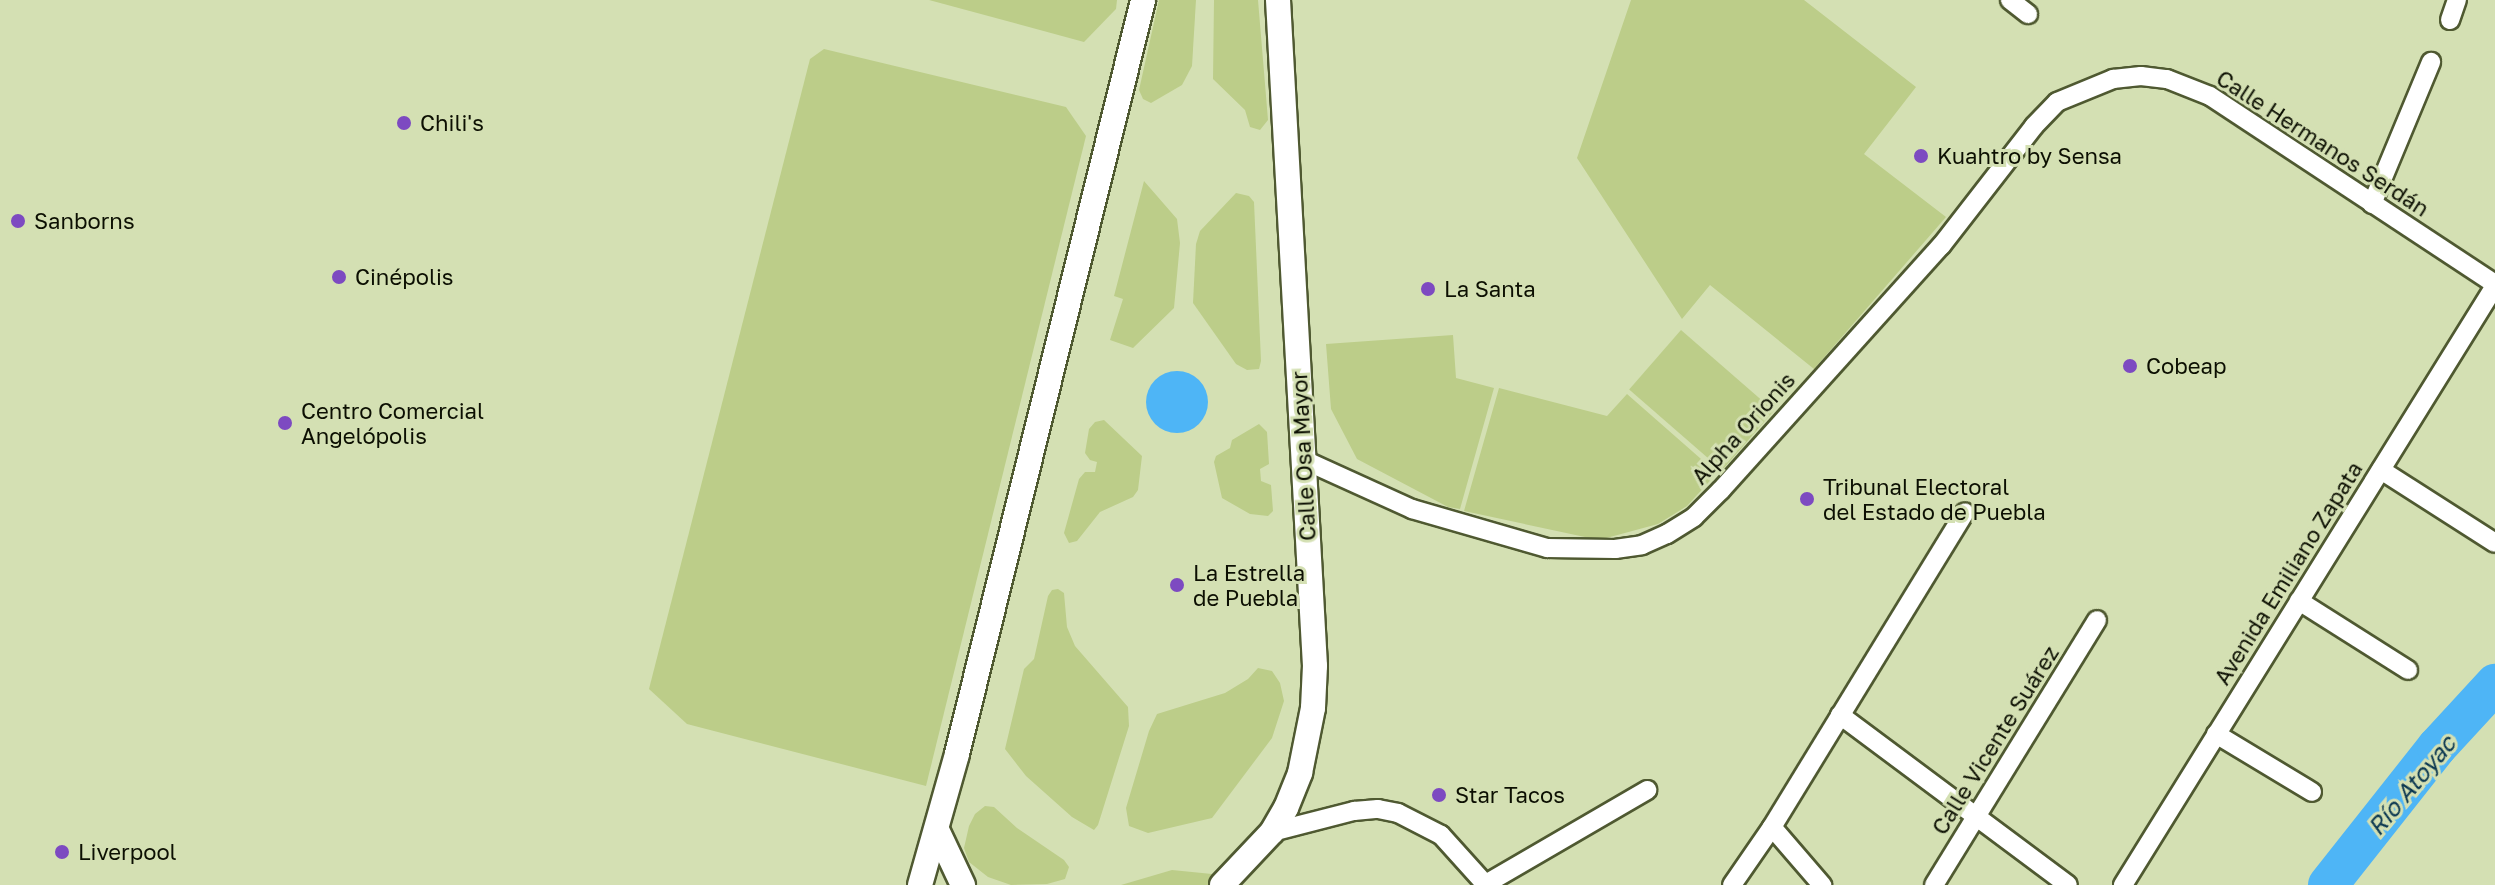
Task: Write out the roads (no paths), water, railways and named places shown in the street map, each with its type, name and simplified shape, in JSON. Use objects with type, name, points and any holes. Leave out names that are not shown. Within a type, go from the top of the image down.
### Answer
[{"type":"street","points":[[920,885],[937,830],[1143,0]]},
{"type":"street","name":"Calle Osa Mayor","points":[[1222,885],[1272,832],[1286,808],[1300,773],[1313,708],[1315,666],[1278,0]]},
{"type":"street","points":[[2010,0],[2028,14]]},
{"type":"street","points":[[2450,20],[2457,0]]},
{"type":"street","points":[[2372,204],[2431,62]]},
{"type":"street","name":"Calle Hermanos Serdán","points":[[2113,79],[2141,76],[2167,79],[2210,96],[2495,285]]},
{"type":"street","name":"Alpha Orionis","points":[[1304,460],[1434,517],[1547,548],[1615,549],[1642,545],[1667,534],[1694,517],[1721,490],[1931,258],[2034,126],[2057,102],[2113,79]]},
{"type":"street","name":"Avenida Emiliano Zapata","points":[[2123,885],[2495,285]]},
{"type":"street","points":[[2381,470],[2495,543]]},
{"type":"street","points":[[1732,885],[1772,827],[1965,512]]},
{"type":"street","points":[[2299,601],[2408,670]]},
{"type":"street","name":"Calle Vicente Suárez","points":[[1934,885],[2097,620]]},
{"type":"street","points":[[1840,715],[2068,885]]},
{"type":"street","points":[[2216,734],[2312,792]]},
{"type":"street","points":[[1272,832],[1354,811],[1378,809],[1398,813],[1441,835],[1485,885],[1647,790]]},
{"type":"street","points":[[1772,827],[1822,885]]},
{"type":"street","points":[[937,830],[963,885]]},
{"type":"water","points":[[1177,371],[1189,373],[1199,380],[1206,390],[1206,414],[1199,424],[1189,431],[1177,433],[1165,431],[1155,424],[1148,414],[1146,402],[1148,390],[1155,380],[1165,373]]},
{"type":"waterway","name":"Río Atoyac","points":[[2328,885],[2437,747],[2495,684]]},
{"type":"place","name":"Chili's","points":[[404,123]]},
{"type":"place","name":"Kuahtro by Sensa","points":[[1921,156]]},
{"type":"place","name":"Sanborns","points":[[18,221]]},
{"type":"place","name":"Cinépolis","points":[[339,277]]},
{"type":"place","name":"La Santa","points":[[1428,289]]},
{"type":"place","name":"Cobeap","points":[[2130,366]]},
{"type":"place","name":"Centro Comercial Angelópolis","points":[[285,423]]},
{"type":"place","name":"Tribunal Electoral del Estado de Puebla","points":[[1807,499]]},
{"type":"place","name":"La Estrella de Puebla","points":[[1177,585]]},
{"type":"place","name":"Star Tacos","points":[[1439,795]]},
{"type":"place","name":"Liverpool","points":[[62,852]]}]
